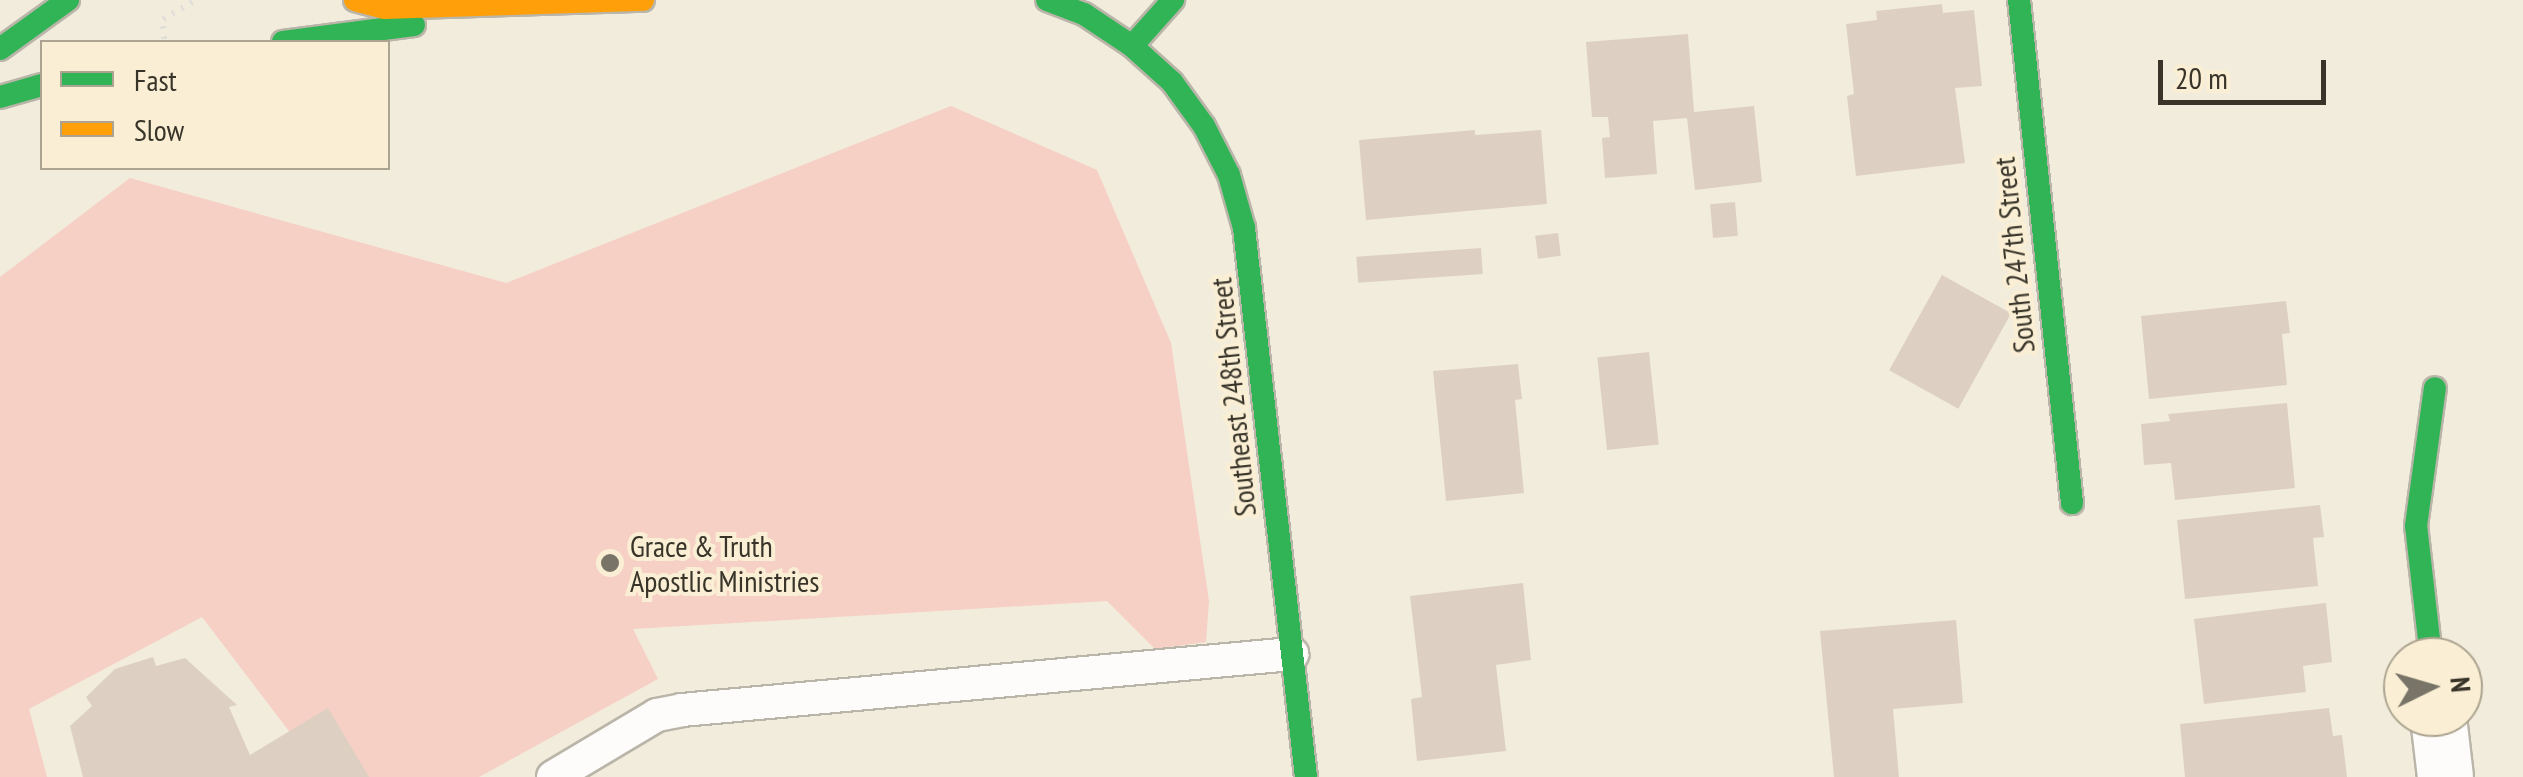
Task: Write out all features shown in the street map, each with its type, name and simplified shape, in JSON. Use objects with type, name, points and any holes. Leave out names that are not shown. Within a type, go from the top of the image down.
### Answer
[{"type":"street","points":[[0,49],[68,0]]},
{"type":"street","points":[[355,0],[384,8],[568,6]]},
{"type":"street","points":[[299,40],[643,0]]},
{"type":"street","name":"Southeast 248th Street","points":[[1048,0],[1084,14],[1132,46],[1172,82],[1204,126],[1230,175],[1244,228],[1306,777]]},
{"type":"street","points":[[1132,46],[1173,0]]},
{"type":"street","name":"South 247th Street","points":[[2019,0],[2072,503]]},
{"type":"street","points":[[0,97],[40,85]]},
{"type":"street","points":[[2429,637],[2416,526],[2435,388]]},
{"type":"street","points":[[2440,737],[2445,777]]},
{"type":"lane","points":[[553,777],[657,715],[682,710],[1292,654]]},
{"type":"path","points":[[164,39],[164,19],[193,2]]},
{"type":"shaded area","name":"Grace & Truth Apostlic Ministries","points":[[951,106],[1097,170],[1171,343],[1209,601],[1206,642],[1155,649],[1107,601],[633,629],[658,679],[479,777],[324,777],[202,617],[29,709],[47,777],[0,777],[0,277],[130,178],[506,283]]},
{"type":"building","points":[[1942,4],[1943,13],[1974,10],[1982,86],[1955,88],[1965,163],[1856,176],[1847,96],[1854,94],[1846,24],[1877,20],[1876,11]]},
{"type":"building","points":[[1688,34],[1694,112],[1754,106],[1762,182],[1695,190],[1687,118],[1653,121],[1657,174],[1605,178],[1602,138],[1610,137],[1608,117],[1592,117],[1586,42]]},
{"type":"building","points":[[1475,130],[1475,135],[1541,130],[1547,204],[1366,220],[1359,140]]},
{"type":"building","points":[[1735,202],[1738,236],[1713,238],[1710,204]]},
{"type":"building","points":[[1558,233],[1561,256],[1538,259],[1535,236]]},
{"type":"building","points":[[1481,248],[1483,274],[1358,283],[1356,257]]},
{"type":"building","points":[[1942,275],[2011,313],[1958,409],[1889,370]]},
{"type":"building","points":[[2286,301],[2290,333],[2282,334],[2287,385],[2149,399],[2141,316]]},
{"type":"building","points":[[1649,352],[1659,444],[1607,450],[1597,357]]},
{"type":"building","points":[[1518,364],[1522,399],[1515,400],[1524,493],[1446,501],[1433,371]]},
{"type":"building","points":[[2287,403],[2295,488],[2175,500],[2171,463],[2144,465],[2141,424],[2170,421],[2168,414]]},
{"type":"building","points":[[2320,505],[2324,537],[2313,538],[2318,586],[2185,599],[2177,520]]},
{"type":"building","points":[[1523,583],[1531,660],[1496,665],[1506,751],[1417,761],[1411,699],[1422,697],[1410,596]]},
{"type":"building","points":[[2326,603],[2332,662],[2303,666],[2306,692],[2204,704],[2194,619]]},
{"type":"building","points":[[1956,620],[1963,703],[1893,709],[1899,777],[1834,777],[1820,631]]},
{"type":"building","points":[[153,657],[156,666],[185,658],[237,705],[229,707],[250,755],[328,708],[369,777],[83,777],[70,726],[92,706],[86,697],[115,669]]},
{"type":"building","points":[[2329,708],[2333,736],[2342,735],[2347,777],[2185,777],[2180,724]]},
{"type":"traffic: fast","points":[[0,49],[68,0]]},
{"type":"traffic: fast","points":[[1047,0],[1084,14],[1132,46],[1172,82],[1204,126],[1229,175],[1244,228],[1306,777]]},
{"type":"traffic: fast","points":[[1132,46],[1173,0]]},
{"type":"traffic: fast","points":[[2019,0],[2072,503]]},
{"type":"traffic: fast","points":[[298,40],[414,25]]},
{"type":"traffic: fast","points":[[0,97],[40,86]]},
{"type":"traffic: fast","points":[[2429,637],[2416,526],[2435,388]]},
{"type":"traffic: slow","points":[[355,0],[384,8],[643,0]]},
{"type":"place","name":"Grace & Truth Apostlic Ministries","points":[[610,563]]}]
